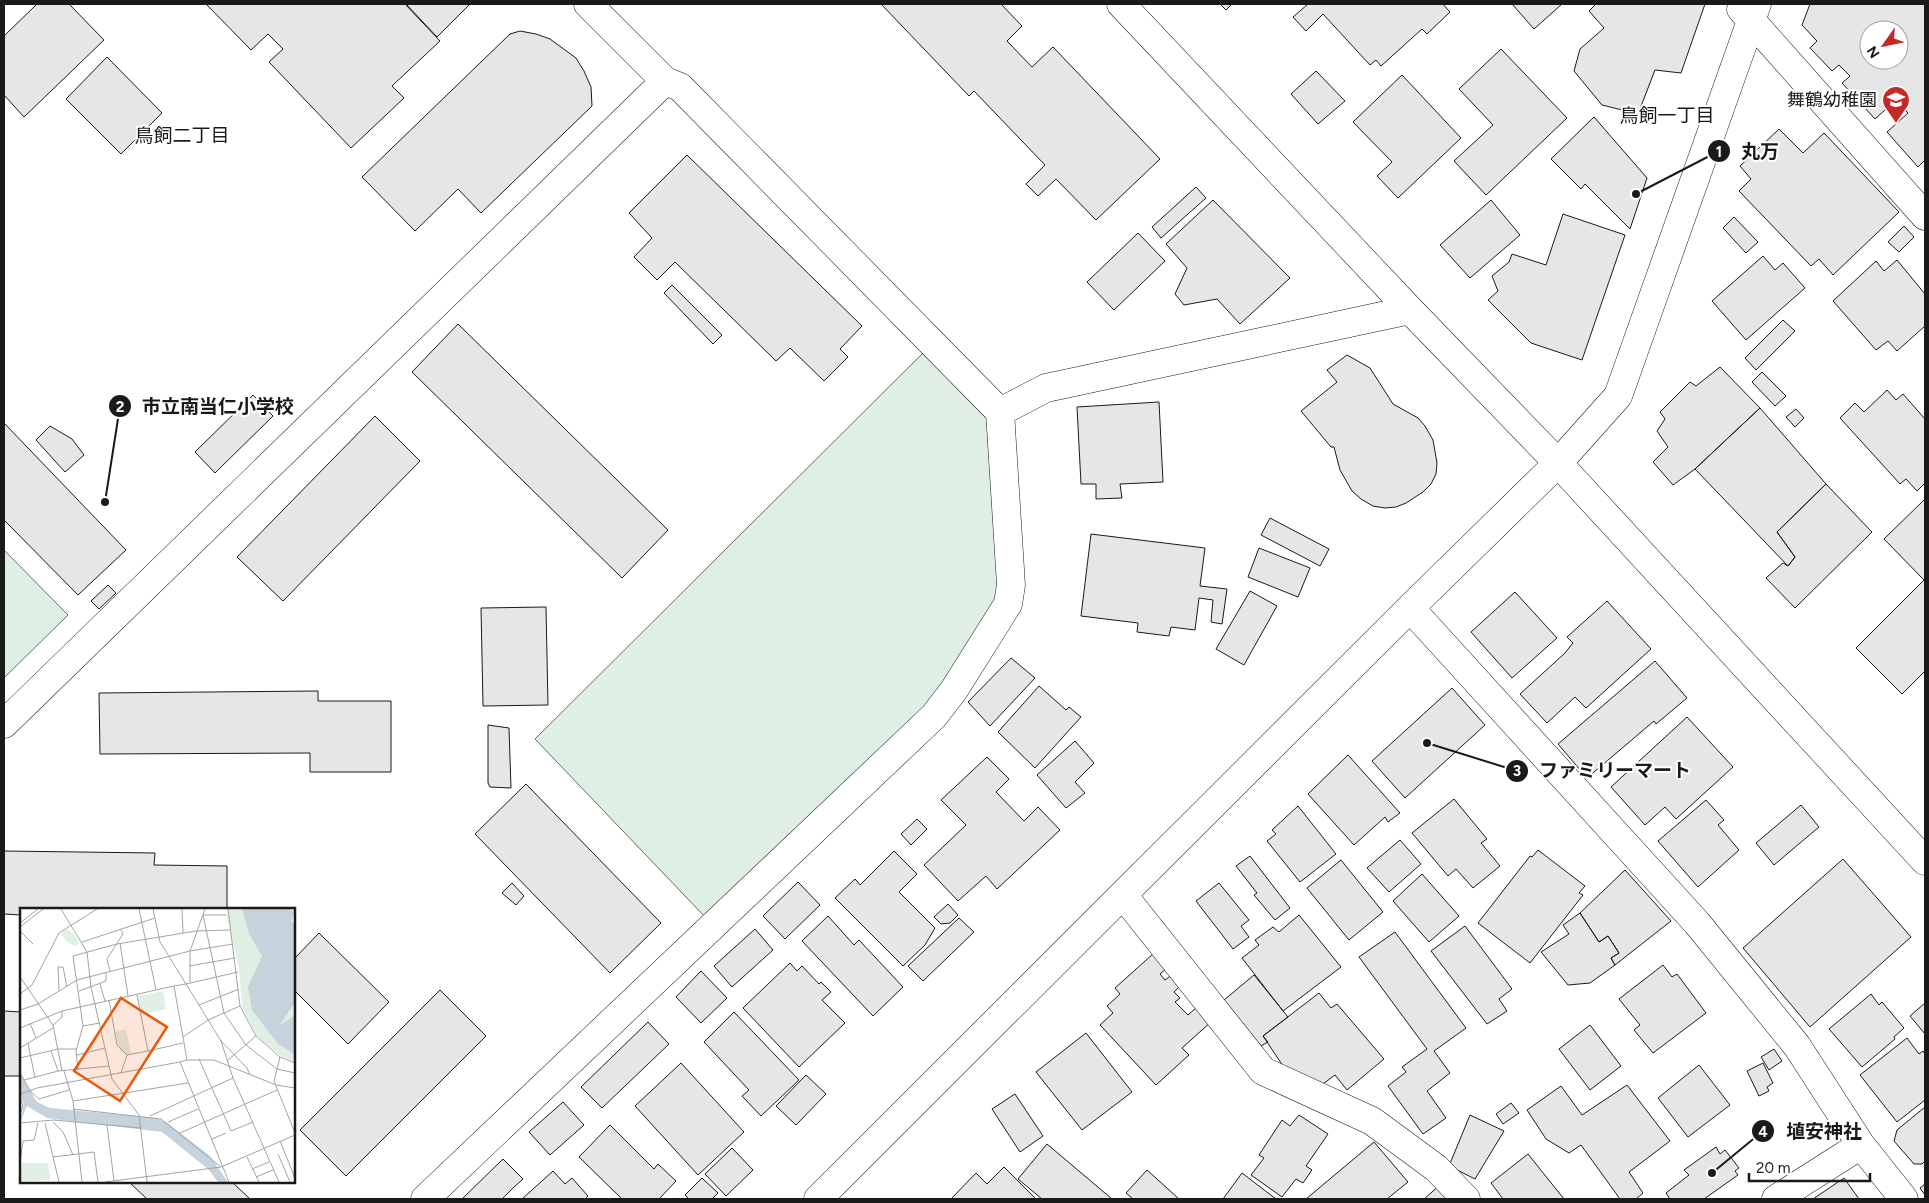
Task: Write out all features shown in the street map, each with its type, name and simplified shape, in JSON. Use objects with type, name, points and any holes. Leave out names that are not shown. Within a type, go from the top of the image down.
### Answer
[{"type":"street","points":[[425,1199],[934,716],[954,690],[1008,604],[1011,585],[1000,412],[680,87],[665,81],[588,4]]},
{"type":"street","points":[[1120,4],[1558,463],[1925,861]]},
{"type":"street","points":[[1748,9],[1925,216]]},
{"type":"street","points":[[818,1199],[1410,608],[1558,463],[1618,396],[1748,9]]},
{"type":"street","points":[[4,724],[665,81]]},
{"type":"street","points":[[1000,412],[1046,388],[1410,310]]},
{"type":"street","points":[[1410,608],[1698,923],[1798,1046],[1861,1144],[1904,1199]]},
{"type":"street","points":[[1123,895],[1263,1071],[1372,1121],[1436,1168],[1466,1199]]},
{"type":"street","points":[[1776,1199],[1861,1144]]},
{"type":"green space","points":[[924,352],[987,416],[999,598],[921,716],[707,919],[535,739]]},
{"type":"green space","points":[[4,550],[68,615],[4,678]]},
{"type":"building","points":[[37,4],[69,4],[104,40],[24,117],[4,95],[4,36]]},
{"type":"building","points":[[206,4],[405,4],[440,41],[392,86],[404,98],[351,148],[269,62],[283,49],[268,34],[251,50]]},
{"type":"building","points":[[406,4],[470,4],[437,37]]},
{"type":"building","points":[[881,4],[1001,4],[1022,26],[1007,41],[1032,67],[1053,47],[1160,159],[1096,220],[1056,179],[1038,196],[1026,184],[1045,165],[974,91],[969,96]]},
{"type":"building","points":[[1220,4],[1232,4],[1226,10]]},
{"type":"building","points":[[1308,4],[1443,4],[1450,12],[1427,34],[1422,29],[1381,66],[1376,60],[1370,65],[1323,14],[1306,31],[1293,17]]},
{"type":"building","points":[[1512,4],[1562,4],[1534,29]]},
{"type":"building","points":[[1596,4],[1705,4],[1681,73],[1655,70],[1638,114],[1602,105],[1574,71],[1580,49],[1604,28],[1589,11]]},
{"type":"building","name":"舞鶴幼稚園","points":[[1810,4],[1925,4],[1925,160],[1918,167],[1887,132],[1908,113],[1896,100],[1875,119],[1842,83],[1850,76],[1839,65],[1832,71],[1810,48],[1817,41],[1802,25]]},
{"type":"building","points":[[520,31],[550,39],[576,58],[591,87],[592,106],[481,213],[458,189],[415,231],[362,177],[510,34]]},
{"type":"building","points":[[1501,49],[1567,118],[1486,195],[1454,161],[1493,125],[1459,89]]},
{"type":"building","points":[[107,57],[162,113],[121,154],[66,99]]},
{"type":"building","points":[[1316,71],[1345,101],[1318,124],[1291,94]]},
{"type":"building","points":[[1402,75],[1461,138],[1398,198],[1377,176],[1392,162],[1353,122]]},
{"type":"building","points":[[1594,117],[1647,178],[1630,229],[1585,184],[1581,189],[1551,159]]},
{"type":"building","points":[[1779,129],[1803,153],[1824,133],[1899,212],[1833,275],[1819,259],[1811,266],[1739,191],[1751,179],[1740,166]]},
{"type":"building","points":[[687,155],[862,326],[840,349],[848,357],[824,381],[790,348],[776,361],[675,262],[657,280],[634,257],[652,238],[629,213]]},
{"type":"building","points":[[1196,187],[1206,198],[1161,238],[1152,227]]},
{"type":"building","points":[[1213,200],[1290,278],[1240,324],[1217,299],[1184,305],[1175,294],[1187,268],[1166,244]]},
{"type":"building","points":[[1491,200],[1520,235],[1470,278],[1440,245]]},
{"type":"building","points":[[1563,214],[1625,235],[1582,360],[1531,343],[1488,300],[1498,291],[1492,276],[1509,262],[1512,254],[1546,265]]},
{"type":"building","points":[[1734,217],[1758,242],[1746,253],[1723,228]]},
{"type":"building","points":[[1904,226],[1914,237],[1899,252],[1888,242]]},
{"type":"building","points":[[1138,233],[1165,261],[1114,310],[1087,282]]},
{"type":"building","points":[[1763,256],[1775,270],[1783,263],[1805,288],[1746,340],[1712,301]]},
{"type":"building","points":[[1897,260],[1925,294],[1925,326],[1897,351],[1888,341],[1876,350],[1833,301],[1876,261],[1884,271]]},
{"type":"building","points":[[672,285],[722,335],[713,344],[664,293]]},
{"type":"building","points":[[1783,320],[1795,331],[1756,370],[1745,358]]},
{"type":"building","points":[[458,324],[668,530],[622,578],[412,372]]},
{"type":"building","points":[[1347,355],[1370,368],[1393,404],[1418,418],[1433,440],[1437,463],[1436,474],[1431,484],[1423,492],[1396,507],[1373,506],[1352,491],[1340,470],[1334,447],[1331,447],[1301,411],[1337,382],[1327,370]]},
{"type":"building","points":[[1720,367],[1760,408],[1695,469],[1673,485],[1653,462],[1668,447],[1657,431],[1665,419],[1660,412],[1690,382],[1696,386]]},
{"type":"building","points":[[1762,372],[1786,396],[1775,406],[1752,382]]},
{"type":"building","points":[[1887,390],[1896,400],[1903,394],[1925,419],[1925,483],[1917,491],[1906,479],[1900,484],[1840,418],[1855,403],[1864,412]]},
{"type":"building","points":[[253,395],[273,416],[215,473],[195,452]]},
{"type":"building","points":[[1159,402],[1163,482],[1120,484],[1122,498],[1096,499],[1096,484],[1081,484],[1077,407]]},
{"type":"building","points":[[1760,408],[1826,484],[1777,532],[1795,557],[1788,566],[1695,469]]},
{"type":"building","points":[[1796,409],[1804,418],[1795,427],[1786,417]]},
{"type":"building","points":[[375,416],[420,461],[283,601],[237,557]]},
{"type":"building","points":[[4,423],[126,550],[78,595],[4,520]]},
{"type":"building","points":[[50,426],[72,439],[84,455],[65,472],[36,440]]},
{"type":"building","points":[[1826,484],[1872,532],[1795,608],[1766,578],[1783,563],[1788,566],[1795,557],[1777,532]]},
{"type":"building","points":[[1925,499],[1925,671],[1902,694],[1856,648],[1924,580],[1884,539]]},
{"type":"building","points":[[1270,518],[1329,549],[1320,566],[1261,535]]},
{"type":"building","points":[[1091,534],[1205,548],[1200,586],[1227,589],[1222,624],[1211,622],[1213,600],[1199,598],[1195,630],[1171,627],[1169,636],[1137,632],[1138,623],[1081,616]]},
{"type":"building","points":[[1259,548],[1310,568],[1298,597],[1248,577]]},
{"type":"building","points":[[108,585],[116,593],[99,609],[91,601]]},
{"type":"building","points":[[1250,591],[1277,606],[1244,665],[1216,649]]},
{"type":"building","points":[[1515,592],[1557,638],[1512,678],[1471,632]]},
{"type":"building","points":[[1607,601],[1651,649],[1586,708],[1575,697],[1547,723],[1520,694],[1565,653],[1573,643],[1567,637]]},
{"type":"building","points":[[546,607],[548,705],[483,706],[481,608]]},
{"type":"building","points":[[1011,658],[1035,678],[990,726],[968,702]]},
{"type":"building","points":[[1655,661],[1687,698],[1656,724],[1654,721],[1587,778],[1558,744]]},
{"type":"building","points":[[1039,686],[1066,710],[1069,707],[1081,717],[1035,768],[998,732]]},
{"type":"building","points":[[1452,688],[1485,725],[1405,798],[1372,761]]},
{"type":"building","points":[[318,691],[318,701],[391,701],[391,772],[310,772],[310,753],[100,754],[99,693]]},
{"type":"building","points":[[1687,717],[1733,767],[1676,819],[1665,807],[1645,825],[1611,787]]},
{"type":"building","points":[[488,725],[509,728],[511,788],[490,787],[488,783]]},
{"type":"building","points":[[1075,741],[1094,763],[1075,782],[1085,793],[1066,808],[1037,775]]},
{"type":"building","points":[[1348,755],[1400,813],[1388,822],[1385,817],[1354,845],[1308,794]]},
{"type":"building","points":[[987,757],[1009,779],[996,792],[1024,821],[1038,807],[1060,830],[997,889],[986,876],[958,901],[924,865],[966,825],[941,800]]},
{"type":"building","points":[[526,784],[661,923],[610,973],[475,834]]},
{"type":"building","points":[[1454,799],[1487,839],[1481,843],[1500,866],[1473,888],[1456,869],[1448,876],[1412,833]]},
{"type":"building","points":[[1706,800],[1724,820],[1718,825],[1739,850],[1698,887],[1658,841]]},
{"type":"building","points":[[1801,805],[1819,827],[1774,865],[1756,843]]},
{"type":"building","points":[[1298,806],[1336,854],[1300,882],[1267,841],[1276,834],[1272,830]]},
{"type":"building","points":[[917,819],[927,829],[911,845],[901,834]]},
{"type":"building","points":[[1400,840],[1421,864],[1389,892],[1367,868]]},
{"type":"building","points":[[1538,850],[1585,886],[1579,893],[1583,895],[1530,963],[1478,923],[1530,856],[1532,857]]},
{"type":"building","points":[[4,851],[155,853],[154,865],[227,866],[227,908],[20,908],[20,915],[4,914]]},
{"type":"building","points":[[894,851],[917,874],[899,892],[935,928],[925,945],[903,966],[835,898],[855,879],[860,885]]},
{"type":"building","points":[[1250,856],[1290,908],[1275,920],[1254,895],[1257,893],[1236,866]]},
{"type":"building","points":[[1843,859],[1911,937],[1810,1027],[1743,948]]},
{"type":"building","points":[[1341,860],[1383,912],[1349,940],[1307,888]]},
{"type":"building","points":[[1625,870],[1671,921],[1615,965],[1611,958],[1619,953],[1608,936],[1599,942],[1580,913]]},
{"type":"building","points":[[1422,874],[1459,916],[1429,942],[1393,901]]},
{"type":"building","points":[[798,882],[820,905],[785,939],[763,916]]},
{"type":"building","points":[[512,883],[524,896],[516,905],[502,893]]},
{"type":"building","points":[[1219,883],[1249,920],[1241,926],[1249,937],[1233,949],[1196,901]]},
{"type":"building","points":[[948,904],[958,915],[950,923],[941,924],[934,917]]},
{"type":"building","points":[[1580,913],[1599,942],[1608,936],[1619,953],[1611,958],[1615,965],[1590,983],[1568,985],[1541,952],[1569,934],[1563,925]]},
{"type":"building","points":[[1299,915],[1341,967],[1283,1011],[1242,958],[1259,945],[1255,940],[1273,927],[1279,932]]},
{"type":"building","points":[[828,916],[854,945],[859,940],[903,987],[873,1016],[802,941]]},
{"type":"building","points":[[959,918],[974,932],[923,981],[908,966]]},
{"type":"building","points":[[1465,926],[1512,989],[1499,999],[1507,1011],[1487,1024],[1431,951]]},
{"type":"building","points":[[755,929],[773,950],[732,987],[714,966]]},
{"type":"building","points":[[1395,932],[1466,1028],[1434,1051],[1450,1073],[1427,1091],[1446,1118],[1423,1134],[1388,1086],[1406,1072],[1402,1067],[1427,1049],[1359,957]]},
{"type":"building","points":[[319,933],[389,1002],[348,1044],[295,991],[295,958]]},
{"type":"building","points":[[1154,953],[1167,968],[1160,974],[1165,980],[1173,974],[1182,984],[1174,992],[1180,998],[1175,1002],[1188,1015],[1197,1007],[1211,1022],[1182,1048],[1189,1055],[1156,1085],[1100,1025],[1113,1013],[1107,1006],[1120,994],[1115,988]]},
{"type":"building","points":[[790,963],[797,971],[802,966],[819,984],[821,982],[831,992],[822,1000],[845,1023],[799,1067],[743,1008]]},
{"type":"building","points":[[1663,965],[1672,977],[1677,974],[1706,1013],[1653,1053],[1634,1030],[1640,1025],[1619,999]]},
{"type":"building","points":[[701,971],[727,998],[701,1023],[676,997]]},
{"type":"building","points":[[1254,975],[1288,1017],[1263,1036],[1268,1042],[1261,1046],[1224,1000]]},
{"type":"building","points":[[440,990],[486,1036],[346,1176],[300,1130]]},
{"type":"building","points":[[1319,993],[1331,1008],[1337,1004],[1384,1059],[1347,1090],[1335,1075],[1323,1084],[1285,1069],[1263,1036]]},
{"type":"building","points":[[1871,994],[1879,1005],[1882,1002],[1904,1028],[1894,1037],[1895,1039],[1862,1067],[1829,1029]]},
{"type":"building","points":[[1925,1003],[1925,1034],[1910,1016]]},
{"type":"building","points":[[4,1011],[20,1012],[20,1076],[4,1076]]},
{"type":"building","points":[[734,1012],[799,1080],[761,1116],[742,1096],[749,1090],[704,1042]]},
{"type":"building","points":[[648,1022],[669,1044],[602,1108],[581,1087]]},
{"type":"building","points":[[1590,1025],[1621,1066],[1590,1090],[1559,1049]]},
{"type":"building","points":[[1086,1033],[1132,1092],[1082,1130],[1036,1072]]},
{"type":"building","points":[[1907,1038],[1919,1054],[1923,1051],[1925,1054],[1925,1100],[1897,1122],[1860,1075]]},
{"type":"building","points":[[1774,1049],[1782,1061],[1769,1070],[1761,1057]]},
{"type":"building","points":[[681,1063],[744,1132],[698,1175],[635,1106]]},
{"type":"building","points":[[1763,1063],[1773,1083],[1767,1087],[1769,1091],[1759,1096],[1747,1071]]},
{"type":"building","points":[[1699,1065],[1730,1105],[1688,1137],[1658,1098]]},
{"type":"building","points":[[806,1075],[826,1094],[796,1125],[776,1106]]},
{"type":"building","points":[[1627,1085],[1670,1141],[1629,1172],[1643,1193],[1636,1199],[1620,1199],[1581,1145],[1569,1153],[1546,1139],[1527,1110],[1561,1086],[1582,1115]]},
{"type":"building","points":[[1015,1094],[1043,1136],[1020,1152],[992,1109]]},
{"type":"building","points":[[563,1102],[584,1125],[550,1155],[529,1132]]},
{"type":"building","points":[[1511,1103],[1519,1113],[1503,1124],[1496,1114]]},
{"type":"building","points":[[1925,1107],[1925,1161],[1922,1164],[1914,1164],[1894,1141],[1897,1130]]},
{"type":"building","points":[[1299,1115],[1328,1134],[1306,1166],[1312,1170],[1303,1183],[1296,1179],[1282,1197],[1251,1175],[1264,1158],[1259,1155],[1282,1120],[1290,1126]]},
{"type":"building","points":[[1470,1115],[1504,1131],[1475,1179],[1449,1166]]},
{"type":"building","points":[[610,1125],[654,1169],[658,1164],[676,1181],[659,1199],[622,1199],[579,1157]]},
{"type":"building","points":[[1374,1142],[1408,1182],[1387,1199],[1306,1199]]},
{"type":"building","points":[[1047,1144],[1112,1199],[1042,1199],[1018,1179]]},
{"type":"building","points":[[1716,1147],[1720,1154],[1725,1150],[1739,1168],[1735,1171],[1738,1175],[1704,1199],[1670,1199],[1666,1193],[1689,1175],[1684,1170]]},
{"type":"building","points":[[732,1148],[753,1170],[726,1196],[705,1174]]},
{"type":"building","points":[[1528,1154],[1564,1199],[1503,1199],[1491,1183]]},
{"type":"building","points":[[503,1159],[523,1179],[502,1199],[462,1199]]},
{"type":"building","points":[[1004,1167],[1036,1199],[951,1199],[976,1173],[987,1184]]},
{"type":"building","points":[[1147,1170],[1179,1199],[1133,1199],[1126,1193]]},
{"type":"building","points":[[553,1171],[565,1184],[572,1178],[588,1196],[585,1199],[522,1199]]},
{"type":"building","points":[[1242,1173],[1276,1199],[1223,1199]]},
{"type":"building","points":[[702,1178],[718,1193],[714,1199],[689,1199],[685,1195]]},
{"type":"building","points":[[1844,1178],[1859,1199],[1813,1199]]},
{"type":"building","points":[[130,1183],[233,1183],[250,1199],[147,1199]]},
{"type":"building","points":[[1925,1184],[1925,1195],[1920,1188]]},
{"type":"building","points":[[1440,1185],[1452,1199],[1424,1199]]},
{"type":"place","name":"舞鶴幼稚園","points":[[1896,124]]},
{"type":"place","name":"丸万","points":[[1636,194]]},
{"type":"place","name":"市立南当仁小学校","points":[[105,502]]},
{"type":"place","name":"ファミリーマート","points":[[1427,743]]},
{"type":"place","name":"埴安神社","points":[[1712,1173]]},
{"type":"district","name":"鳥飼一丁目","points":[[1667,115]]},
{"type":"district","name":"鳥飼二丁目","points":[[182,135]]}]
